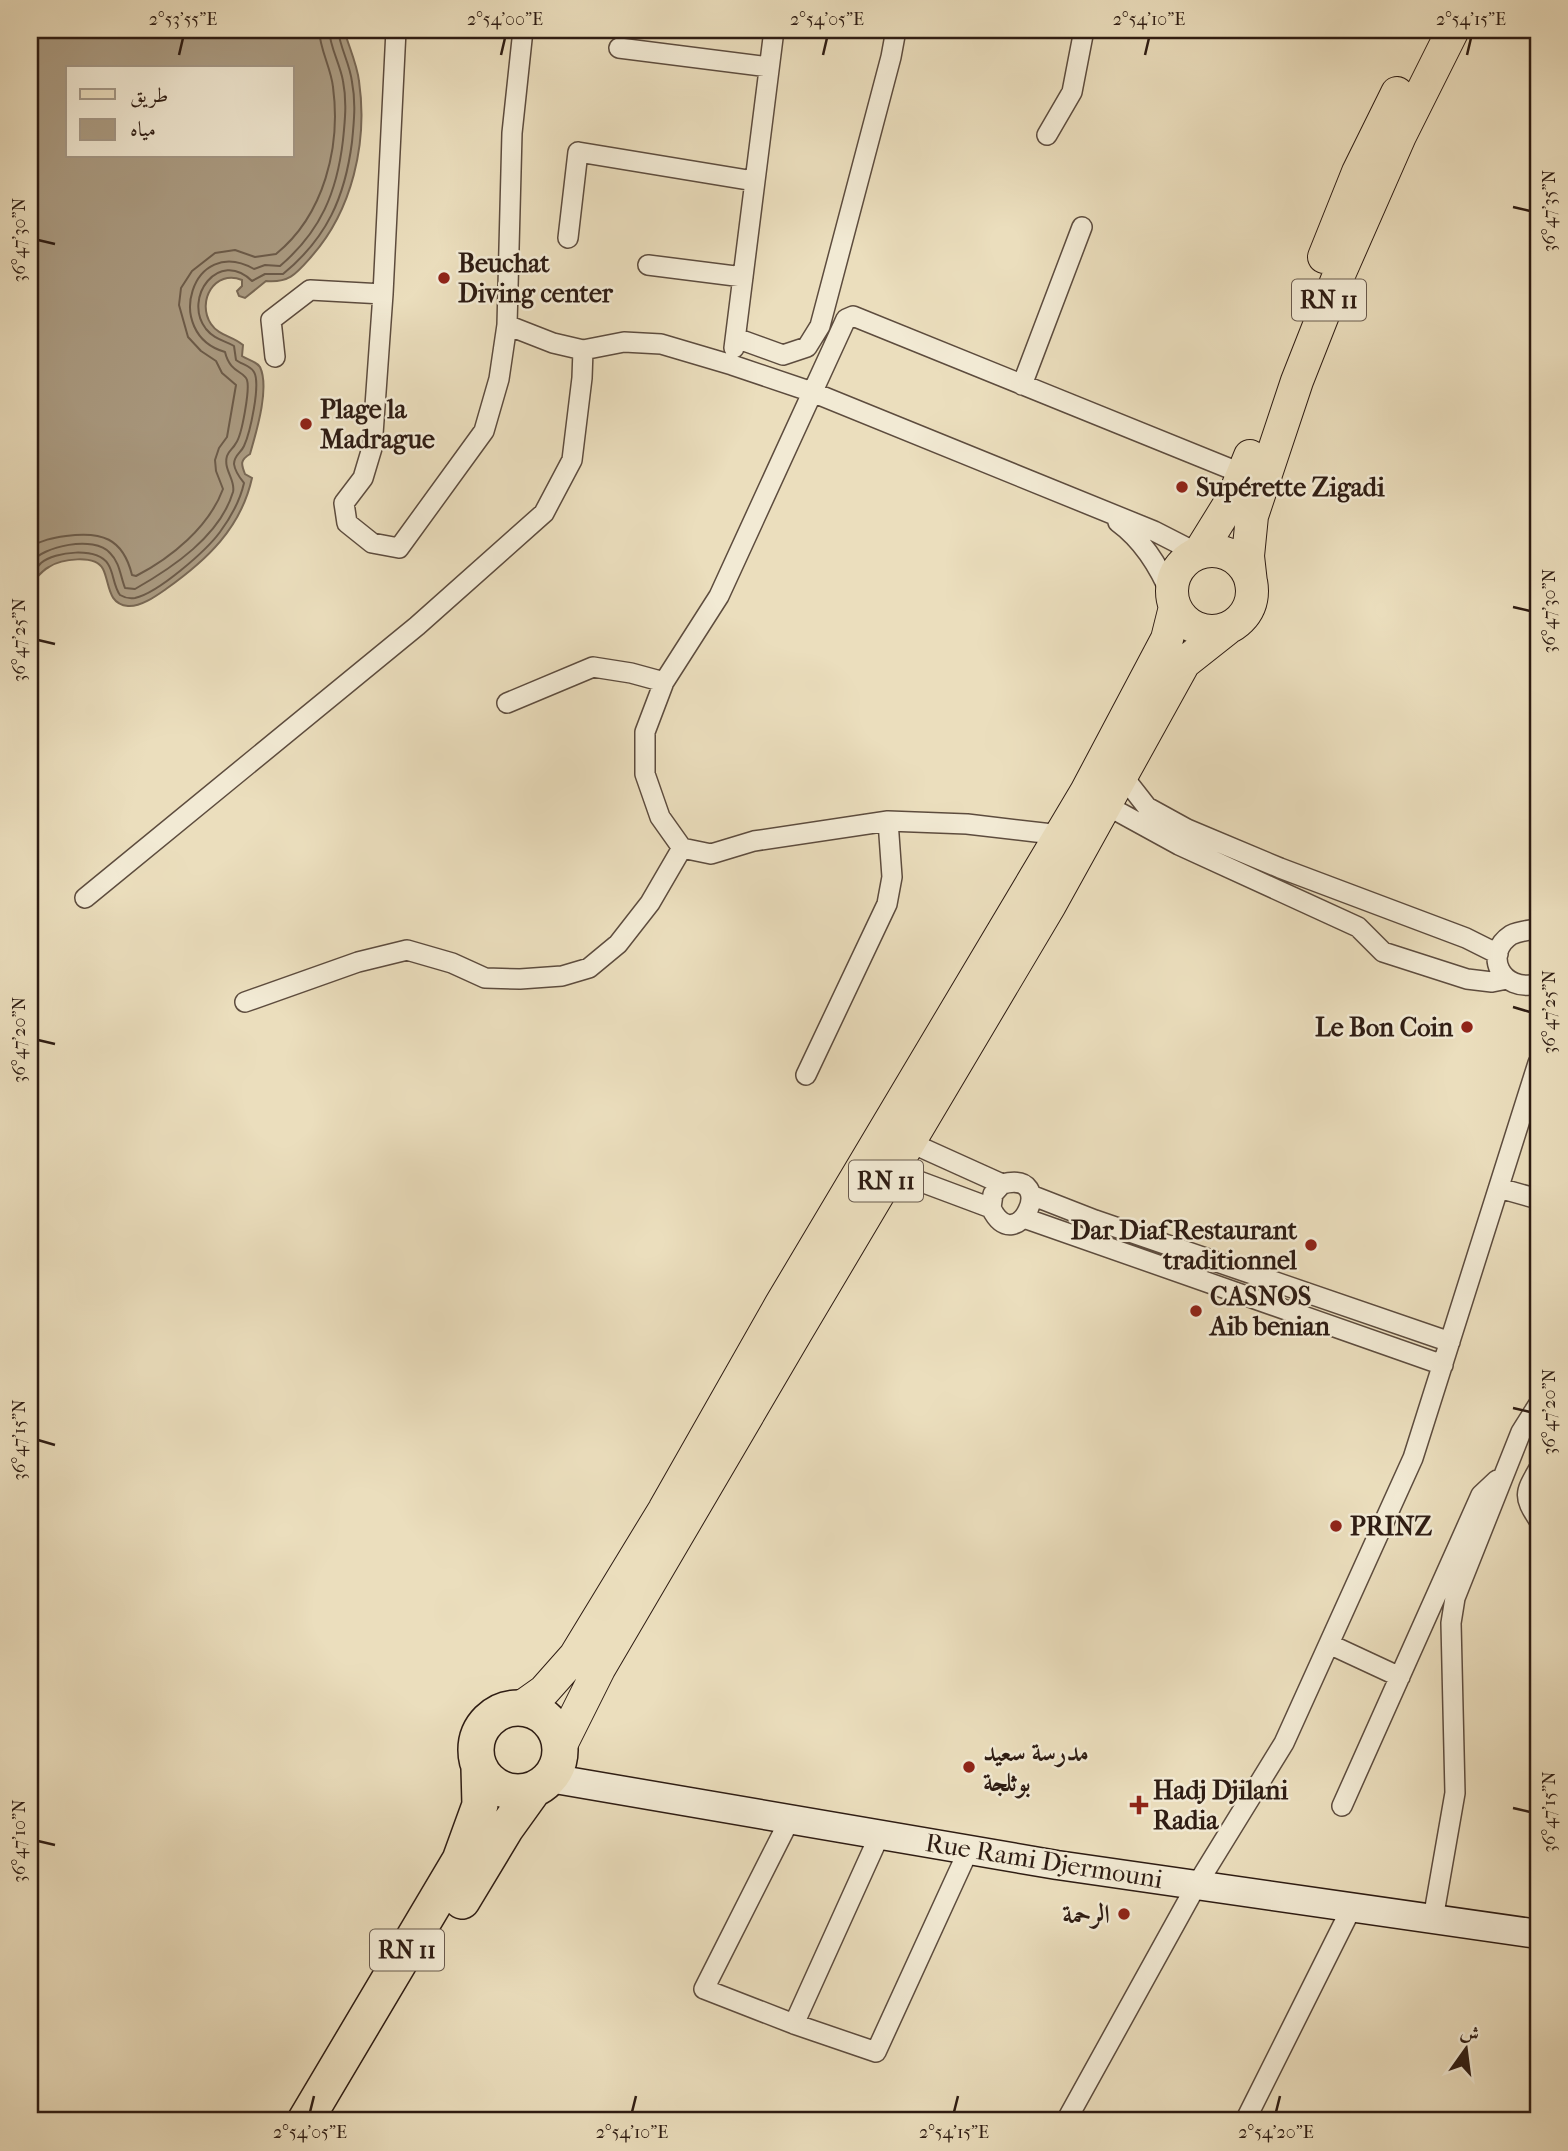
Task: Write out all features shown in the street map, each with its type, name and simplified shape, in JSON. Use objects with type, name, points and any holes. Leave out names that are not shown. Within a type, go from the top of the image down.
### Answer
[{"type":"highway","points":[[520,1708],[535,1712],[547,1720],[556,1732],[548,1771],[522,1793],[508,1792],[486,1779],[475,1754],[476,1740],[482,1727],[492,1716],[505,1710],[520,1708]]},
{"type":"highway","name":"RN 11","points":[[305,2121],[460,1860],[480,1805],[479,1768]]},
{"type":"highway","name":"RN 11","points":[[332,2121],[506,1828],[548,1771]]},
{"type":"main road","name":"RN 11","points":[[1199,554],[1233,498],[1243,474],[1358,172],[1430,30]]},
{"type":"main road","name":"RN 11","points":[[1251,583],[1248,556],[1252,516],[1293,394],[1338,277],[1400,136],[1452,30]]},
{"type":"main road","points":[[1210,551],[1232,556],[1248,572],[1251,583],[1252,597],[1248,610],[1239,622],[1227,629],[1202,630],[1191,625],[1182,617],[1174,602],[1176,574],[1185,561],[1210,551]]},
{"type":"main road","name":"RN 11","points":[[520,1708],[544,1691],[575,1656],[664,1510],[781,1304],[1061,835],[1167,639],[1174,602]]},
{"type":"main road","name":"RN 11","points":[[548,1771],[599,1669],[1043,917],[1184,663],[1227,629]]},
{"type":"main road","name":"Rue Rami Djermouni","points":[[548,1771],[561,1780],[969,1849],[1196,1886],[1538,1934]]},
{"type":"street","points":[[396,30],[383,294],[372,448],[363,478],[344,503],[347,523],[372,543],[399,548],[484,431],[499,379],[507,325],[512,133],[523,30]]},
{"type":"street","points":[[732,365],[774,30]]},
{"type":"street","points":[[736,338],[783,355],[807,347],[820,326],[896,30]]},
{"type":"street","points":[[1047,135],[1072,92],[1084,30]]},
{"type":"street","points":[[619,48],[769,67]]},
{"type":"street","points":[[568,238],[578,152],[754,181]]},
{"type":"street","points":[[1021,385],[1082,227]]},
{"type":"street","points":[[648,265],[743,277]]},
{"type":"street","points":[[275,357],[271,320],[310,290],[383,294]]},
{"type":"street","points":[[1061,835],[967,824],[888,821],[754,841],[710,853],[682,848],[660,817],[645,774],[645,732],[664,682],[719,596],[846,319],[853,316],[1243,474]]},
{"type":"street","points":[[507,325],[554,343],[583,350],[624,342],[661,344],[732,365],[812,392],[1154,531],[1199,554]]},
{"type":"street","points":[[85,898],[417,626],[544,513],[572,460],[583,378],[583,350]]},
{"type":"street","points":[[1102,511],[1121,524],[1145,548],[1164,577],[1174,602]]},
{"type":"street","points":[[507,703],[593,667],[664,682]]},
{"type":"street","points":[[1122,775],[1147,807],[1187,829],[1280,868],[1466,938],[1498,954]]},
{"type":"street","points":[[1106,805],[1178,845],[1358,927],[1382,952],[1467,979],[1492,982],[1507,979]]},
{"type":"street","points":[[806,1075],[887,904],[892,877],[888,821]]},
{"type":"street","points":[[245,1002],[358,962],[407,950],[485,978],[562,976],[589,968],[618,944],[650,903],[682,848]]},
{"type":"street","points":[[1538,929],[1513,934],[1504,942],[1498,954],[1499,968],[1507,979],[1519,986],[1538,984]]},
{"type":"street","points":[[1066,2121],[1196,1886],[1284,1743],[1413,1458],[1538,1063]]},
{"type":"street","points":[[909,1142],[1002,1184],[1016,1182],[1031,1195],[1450,1342]]},
{"type":"street","points":[[892,1171],[991,1208],[999,1219],[1006,1222],[1013,1223],[1024,1219],[1031,1208],[1031,1195]]},
{"type":"street","points":[[991,1208],[993,1194],[1002,1184]]},
{"type":"street","points":[[1499,1188],[1538,1199]]},
{"type":"street","points":[[1024,1219],[1443,1365]]},
{"type":"street","points":[[1283,1284],[1315,1321]]},
{"type":"street","points":[[1433,1919],[1455,1793],[1451,1623],[1455,1598],[1521,1432],[1538,1405]]},
{"type":"street","points":[[1538,1470],[1527,1491],[1528,1503],[1538,1519]]},
{"type":"street","points":[[1342,1806],[1481,1496],[1504,1473]]},
{"type":"street","points":[[1329,1644],[1399,1677]]},
{"type":"street","points":[[790,1819],[704,1989],[876,2052],[969,1849]]},
{"type":"street","points":[[794,2024],[880,1834]]},
{"type":"street","points":[[1245,2121],[1352,1907]]},
{"type":"water","points":[[30,30],[344,30],[358,75],[361,128],[354,175],[337,219],[311,257],[292,276],[266,281],[245,298],[239,296],[237,291],[242,286],[242,280],[224,279],[216,283],[207,297],[207,315],[211,324],[243,345],[242,356],[258,365],[263,376],[263,398],[258,423],[250,454],[242,462],[245,474],[252,478],[240,512],[220,541],[195,566],[158,595],[138,605],[128,606],[116,601],[110,592],[103,569],[93,561],[69,560],[54,564],[30,585]]},
{"type":"place","name":"Beuchat Diving center","points":[[444,278]]},
{"type":"place","name":"Plage la Madrague","points":[[306,424]]},
{"type":"place","name":"Supérette Zigadi","points":[[1182,487]]},
{"type":"place","name":"Le Bon Coin","points":[[1467,1027]]},
{"type":"place","name":"Dar Diaf Restaurant traditionnel","points":[[1311,1245]]},
{"type":"place","name":"CASNOS Aib benian","points":[[1196,1311]]},
{"type":"place","name":"PRINZ","points":[[1336,1526]]},
{"type":"place","name":"مدرسة سعيد بوثلجة","points":[[969,1767]]},
{"type":"place","name":"Hadj Djilani Radia","points":[[1139,1805]]},
{"type":"place","name":"الرحمة","points":[[1124,1914]]}]
